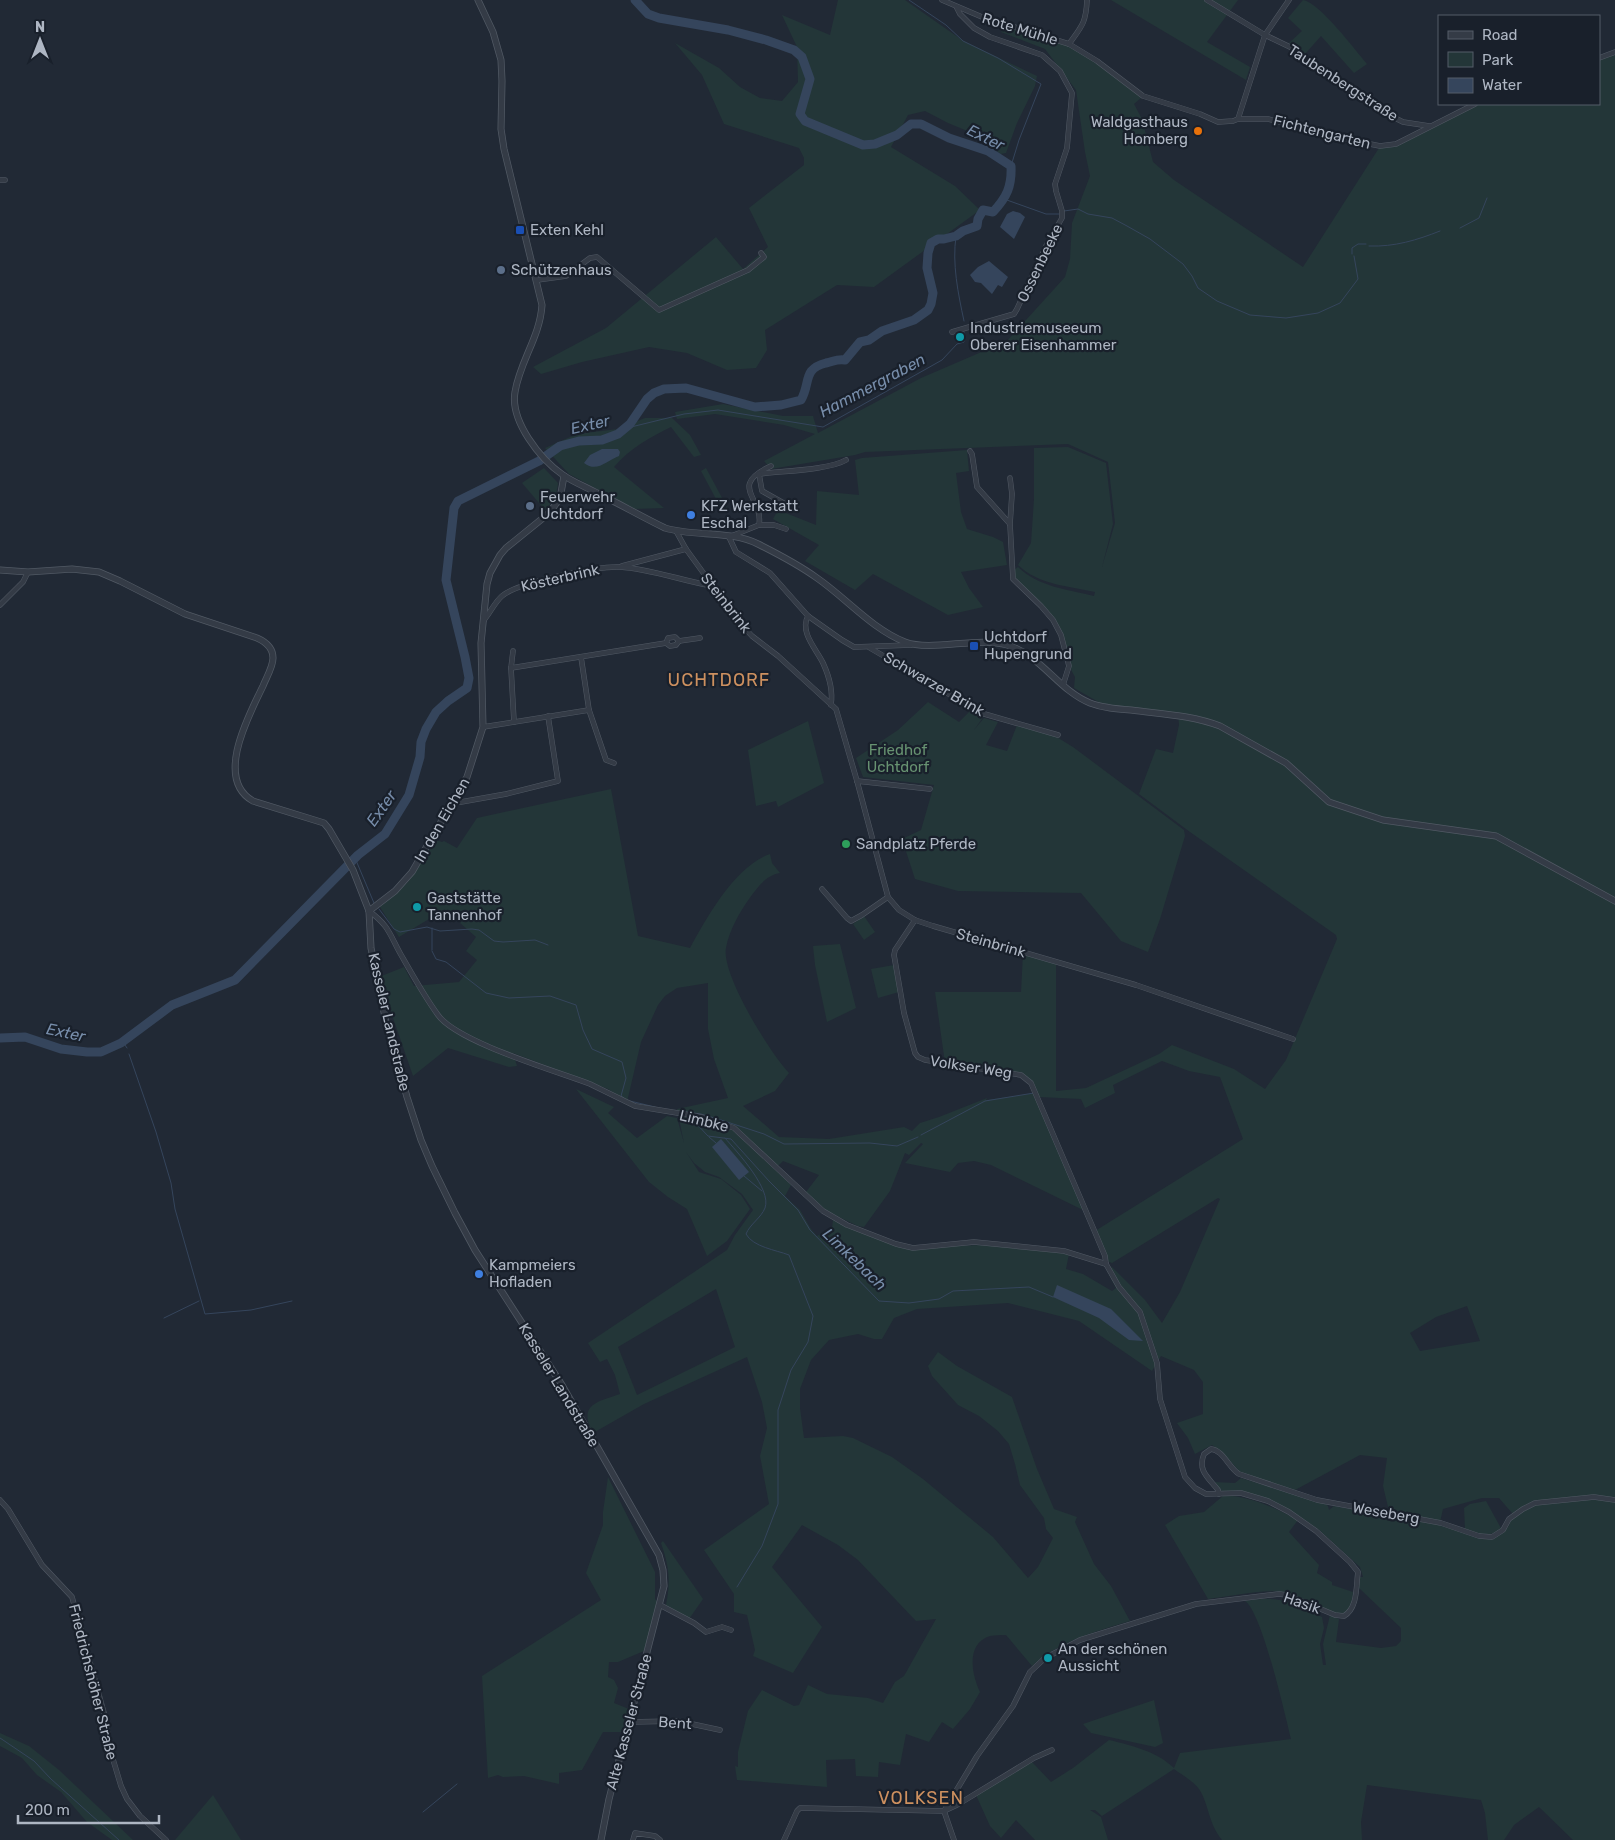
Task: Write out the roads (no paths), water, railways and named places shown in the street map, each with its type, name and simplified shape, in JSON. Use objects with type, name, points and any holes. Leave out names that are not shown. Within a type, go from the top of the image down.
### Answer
[{"type":"street","points":[[478,0],[493,32],[501,60],[501,129],[503,142],[542,305],[537,333],[517,383],[514,402],[515,410],[520,424],[539,451],[564,476],[655,523],[676,531],[730,536],[751,541],[816,577],[879,627],[906,643],[918,645],[976,643],[1006,645],[1031,657],[1075,695],[1095,705],[1178,715],[1220,726],[1286,763],[1329,802],[1383,820],[1496,836],[1615,901]]},
{"type":"street","name":"Rote Mühle","points":[[942,0],[982,18],[1069,44],[1097,61],[1143,96],[1200,114],[1218,122],[1238,119]]},
{"type":"street","points":[[1069,44],[1084,24],[1087,0]]},
{"type":"street","name":"Taubenbergstraße","points":[[1207,0],[1264,35],[1290,47],[1383,112],[1403,122],[1430,126]]},
{"type":"street","points":[[1238,119],[1264,35],[1289,0]]},
{"type":"street","name":"Ossenbeeke","points":[[952,332],[1014,314],[1062,216],[1056,184],[1068,148],[1072,93],[1060,71],[1042,55],[990,37],[974,28],[960,14],[957,8]]},
{"type":"street","points":[[1600,58],[1615,52]]},
{"type":"street","name":"Fichtengarten","points":[[1238,119],[1268,119],[1380,146],[1396,144],[1473,105]]},
{"type":"street","points":[[537,280],[566,276],[590,258],[597,257],[659,310],[748,270],[764,257],[761,253]]},
{"type":"street","points":[[970,451],[977,487],[1010,524]]},
{"type":"street","points":[[759,474],[818,468],[838,464],[846,460]]},
{"type":"street","points":[[759,525],[759,516],[749,489],[752,480],[771,466]]},
{"type":"street","points":[[759,474],[762,491],[787,505]]},
{"type":"street","name":"In den Eichen","points":[[370,911],[395,892],[412,872],[455,801],[471,768],[483,727],[481,643],[487,584],[494,564],[506,548],[553,509],[561,493],[564,476]]},
{"type":"street","points":[[1010,478],[1012,494],[1010,524],[1012,579],[1041,606],[1053,620],[1062,635],[1069,666],[1063,685]]},
{"type":"street","points":[[730,536],[759,525],[774,525],[786,529]]},
{"type":"street","name":"Steinbrink","points":[[676,531],[686,549],[739,622],[752,636],[778,656],[836,709],[888,897],[899,910],[915,920],[1136,985],[1293,1039]]},
{"type":"street","name":"Schwarzer Brink","points":[[730,536],[736,552],[741,557],[770,574],[808,616],[854,647],[918,645]]},
{"type":"street","name":"Kösterbrink","points":[[484,620],[502,596],[515,589],[587,571],[619,567],[686,549]]},
{"type":"street","name":"Kösterbrink","points":[[619,567],[713,586]]},
{"type":"street","name":"Kasseler Landstraße","points":[[0,570],[28,572],[72,569],[99,572],[186,614],[258,638],[268,644],[274,660],[240,739],[236,763],[238,784],[246,797],[253,801],[324,823],[352,870],[370,911],[371,948],[386,1022],[407,1097],[425,1149],[450,1204],[475,1250],[562,1385],[659,1555],[663,1570],[664,1586],[660,1605]]},
{"type":"street","points":[[0,605],[23,582],[28,572]]},
{"type":"street","name":"Steinbrink","points":[[808,616],[806,629],[826,671],[833,695],[832,705]]},
{"type":"street","points":[[511,668],[666,643],[670,646],[676,645],[679,641],[700,638]]},
{"type":"street","name":"Schwarzer Brink","points":[[869,647],[981,713],[1058,735]]},
{"type":"street","points":[[514,651],[511,668],[514,722]]},
{"type":"street","points":[[580,658],[589,710],[606,760],[614,763]]},
{"type":"street","points":[[483,727],[589,710]]},
{"type":"street","points":[[455,801],[461,802],[506,794],[558,781],[548,716]]},
{"type":"street","points":[[857,781],[930,789]]},
{"type":"street","points":[[822,889],[851,921],[888,897]]},
{"type":"street","name":"Limbke","points":[[370,911],[390,931],[416,981],[438,1016],[453,1029],[483,1044],[590,1084],[635,1106],[702,1117],[734,1128],[823,1211],[847,1225],[896,1244],[913,1248],[974,1242],[990,1243],[1064,1251],[1106,1264]]},
{"type":"street","name":"Volkser Weg","points":[[915,920],[894,955],[904,1013],[915,1053],[918,1057],[925,1060],[1017,1074],[1029,1080],[1105,1256],[1106,1264]]},
{"type":"street","points":[[1106,1264],[1119,1287],[1140,1312],[1157,1363],[1162,1407],[1185,1477],[1195,1488],[1206,1494],[1218,1494]]},
{"type":"street","name":"Weseberg","points":[[1218,1494],[1218,1490],[1203,1472],[1201,1466],[1204,1454],[1211,1449],[1217,1451],[1233,1471],[1239,1474],[1310,1498],[1441,1523],[1479,1536],[1492,1537],[1504,1530],[1509,1519],[1534,1504],[1594,1496],[1615,1500]]},
{"type":"street","name":"Hasik","points":[[944,1811],[977,1756],[1013,1706],[1030,1672],[1045,1658],[1080,1640],[1196,1604],[1270,1594],[1287,1595],[1335,1615],[1344,1616],[1349,1614],[1354,1604],[1358,1572],[1330,1543],[1303,1521],[1268,1500],[1241,1493],[1218,1494]]},
{"type":"street","name":"Friedrichshöher Straße","points":[[0,1500],[8,1509],[42,1565],[72,1597],[104,1713],[120,1786],[140,1816],[166,1840]]},
{"type":"street","points":[[660,1605],[694,1623],[706,1632],[722,1627],[731,1630]]},
{"type":"street","name":"Alte Kasseler Straße","points":[[601,1840],[609,1799],[660,1605]]},
{"type":"street","name":"Bent","points":[[629,1722],[678,1721],[720,1730]]},
{"type":"street","points":[[784,1840],[797,1811],[805,1807],[944,1811],[1034,1758],[1052,1750]]},
{"type":"street","points":[[944,1811],[954,1840]]},
{"type":"street","points":[[633,1840],[635,1833],[655,1836],[660,1840]]},
{"type":"water","points":[[1013,211],[1025,217],[1014,239],[1000,227],[1007,214]]},
{"type":"water","points":[[989,261],[1008,277],[1002,287],[998,285],[992,294],[981,283],[975,282],[970,275],[978,267]]},
{"type":"water","points":[[602,449],[618,449],[620,452],[619,456],[602,465],[593,467],[584,463],[590,455]]},
{"type":"water","points":[[721,1139],[749,1172],[739,1180],[712,1147]]},
{"type":"water","points":[[1057,1285],[1111,1309],[1143,1341],[1129,1340],[1099,1318],[1053,1297]]},
{"type":"waterway","name":"Exter","points":[[0,1038],[25,1037],[61,1049],[87,1052],[101,1052],[121,1043],[172,1005],[235,980],[358,855],[385,834],[409,795],[420,757],[421,742],[426,729],[436,712],[467,688],[469,678],[465,657],[446,580],[454,508],[458,501],[539,461],[560,446],[579,441],[602,440],[618,434],[630,424],[647,399],[654,393],[664,389],[686,388],[755,407],[781,405],[801,400],[808,377],[813,369],[826,363],[845,360],[860,342],[869,340],[882,331],[914,320],[928,310],[933,293],[927,268],[931,243],[938,239],[956,236],[963,231],[977,226],[978,219],[983,210],[993,212],[1005,196],[1011,180],[1011,166],[988,151],[949,138],[921,124],[911,124],[897,135],[875,144],[863,145],[805,121],[800,114],[810,79],[802,57],[794,50],[728,30],[659,18],[648,14],[635,0]]},
{"type":"waterway","points":[[909,0],[946,25],[963,41],[998,58],[1041,84],[1011,166]]},
{"type":"waterway","points":[[1460,228],[1479,218],[1487,198]]},
{"type":"waterway","points":[[1004,199],[1046,214],[1059,214]]},
{"type":"waterway","points":[[1064,211],[1078,209],[1088,214],[1112,218],[1127,226],[1150,239],[1183,264],[1198,288],[1217,301],[1250,315],[1286,318],[1318,313],[1340,303],[1358,279],[1354,256]]},
{"type":"waterway","points":[[1369,246],[1406,242],[1440,231]]},
{"type":"waterway","name":"Hammergraben","points":[[956,236],[955,268],[964,321]]},
{"type":"waterway","points":[[1352,254],[1352,248],[1358,244],[1366,244]]},
{"type":"waterway","name":"Hammergraben","points":[[627,428],[684,414],[718,410],[823,427],[942,360],[957,344],[964,342],[964,332]]},
{"type":"waterway","points":[[355,858],[374,903]]},
{"type":"waterway","name":"Limkebach","points":[[379,909],[394,929],[400,932],[427,927],[440,931],[472,929],[479,930],[494,941],[535,940],[548,945]]},
{"type":"waterway","points":[[432,928],[432,950]]},
{"type":"waterway","name":"Limkebach","points":[[432,951],[436,959],[446,962],[486,993],[509,998],[550,996],[576,1005],[583,1030],[592,1049],[622,1062],[626,1078],[621,1096],[624,1098]]},
{"type":"waterway","name":"Exter","points":[[123,1042],[127,1048]]},
{"type":"waterway","points":[[129,1054],[156,1132],[171,1183],[175,1209],[205,1314],[251,1310],[292,1301]]},
{"type":"waterway","points":[[921,1135],[985,1101],[1034,1093]]},
{"type":"waterway","name":"Limkebach","points":[[630,1101],[655,1107]]},
{"type":"waterway","points":[[686,1112],[701,1114],[764,1134],[784,1144],[870,1143],[897,1146],[918,1137]]},
{"type":"waterway","name":"Limkebach","points":[[690,1117],[708,1136],[731,1139],[798,1210],[810,1230],[879,1301],[909,1303],[939,1299],[953,1291],[1029,1287],[1053,1297]]},
{"type":"waterway","name":"Limkebach","points":[[709,1137],[716,1143]]},
{"type":"waterway","points":[[725,1138],[759,1181],[766,1200],[763,1212],[746,1234],[754,1242],[765,1248],[789,1255],[813,1316],[808,1342],[791,1370],[778,1410],[778,1504],[762,1546],[737,1587]]},
{"type":"waterway","points":[[744,1176],[762,1191]]},
{"type":"waterway","points":[[164,1318],[199,1301]]},
{"type":"waterway","points":[[0,1738],[34,1761],[51,1779],[119,1840]]},
{"type":"waterway","points":[[423,1812],[457,1784]]},
{"type":"place","name":"Waldgasthaus Homberg","points":[[1198,131]]},
{"type":"place","name":"Exten Kehl","points":[[520,230]]},
{"type":"place","name":"Schützenhaus","points":[[501,270]]},
{"type":"place","name":"Industriemuseeum Oberer Eisenhammer","points":[[960,337]]},
{"type":"place","name":"Feuerwehr Uchtdorf","points":[[530,506]]},
{"type":"place","name":"KFZ Werkstatt Eschal","points":[[691,515]]},
{"type":"place","name":"Uchtdorf Hupengrund","points":[[974,646]]},
{"type":"place","name":"Sandplatz Pferde","points":[[846,844]]},
{"type":"place","name":"Gaststätte Tannenhof","points":[[417,907]]},
{"type":"place","name":"Kampmeiers Hofladen","points":[[479,1274]]},
{"type":"place","name":"An der schönen Aussicht","points":[[1048,1658]]},
{"type":"district","name":"UCHTDORF","points":[[719,680]]},
{"type":"district","name":"VOLKSEN","points":[[921,1798]]},
{"type":"park label","name":"Friedhof Uchtdorf","points":[[898,758]]}]
